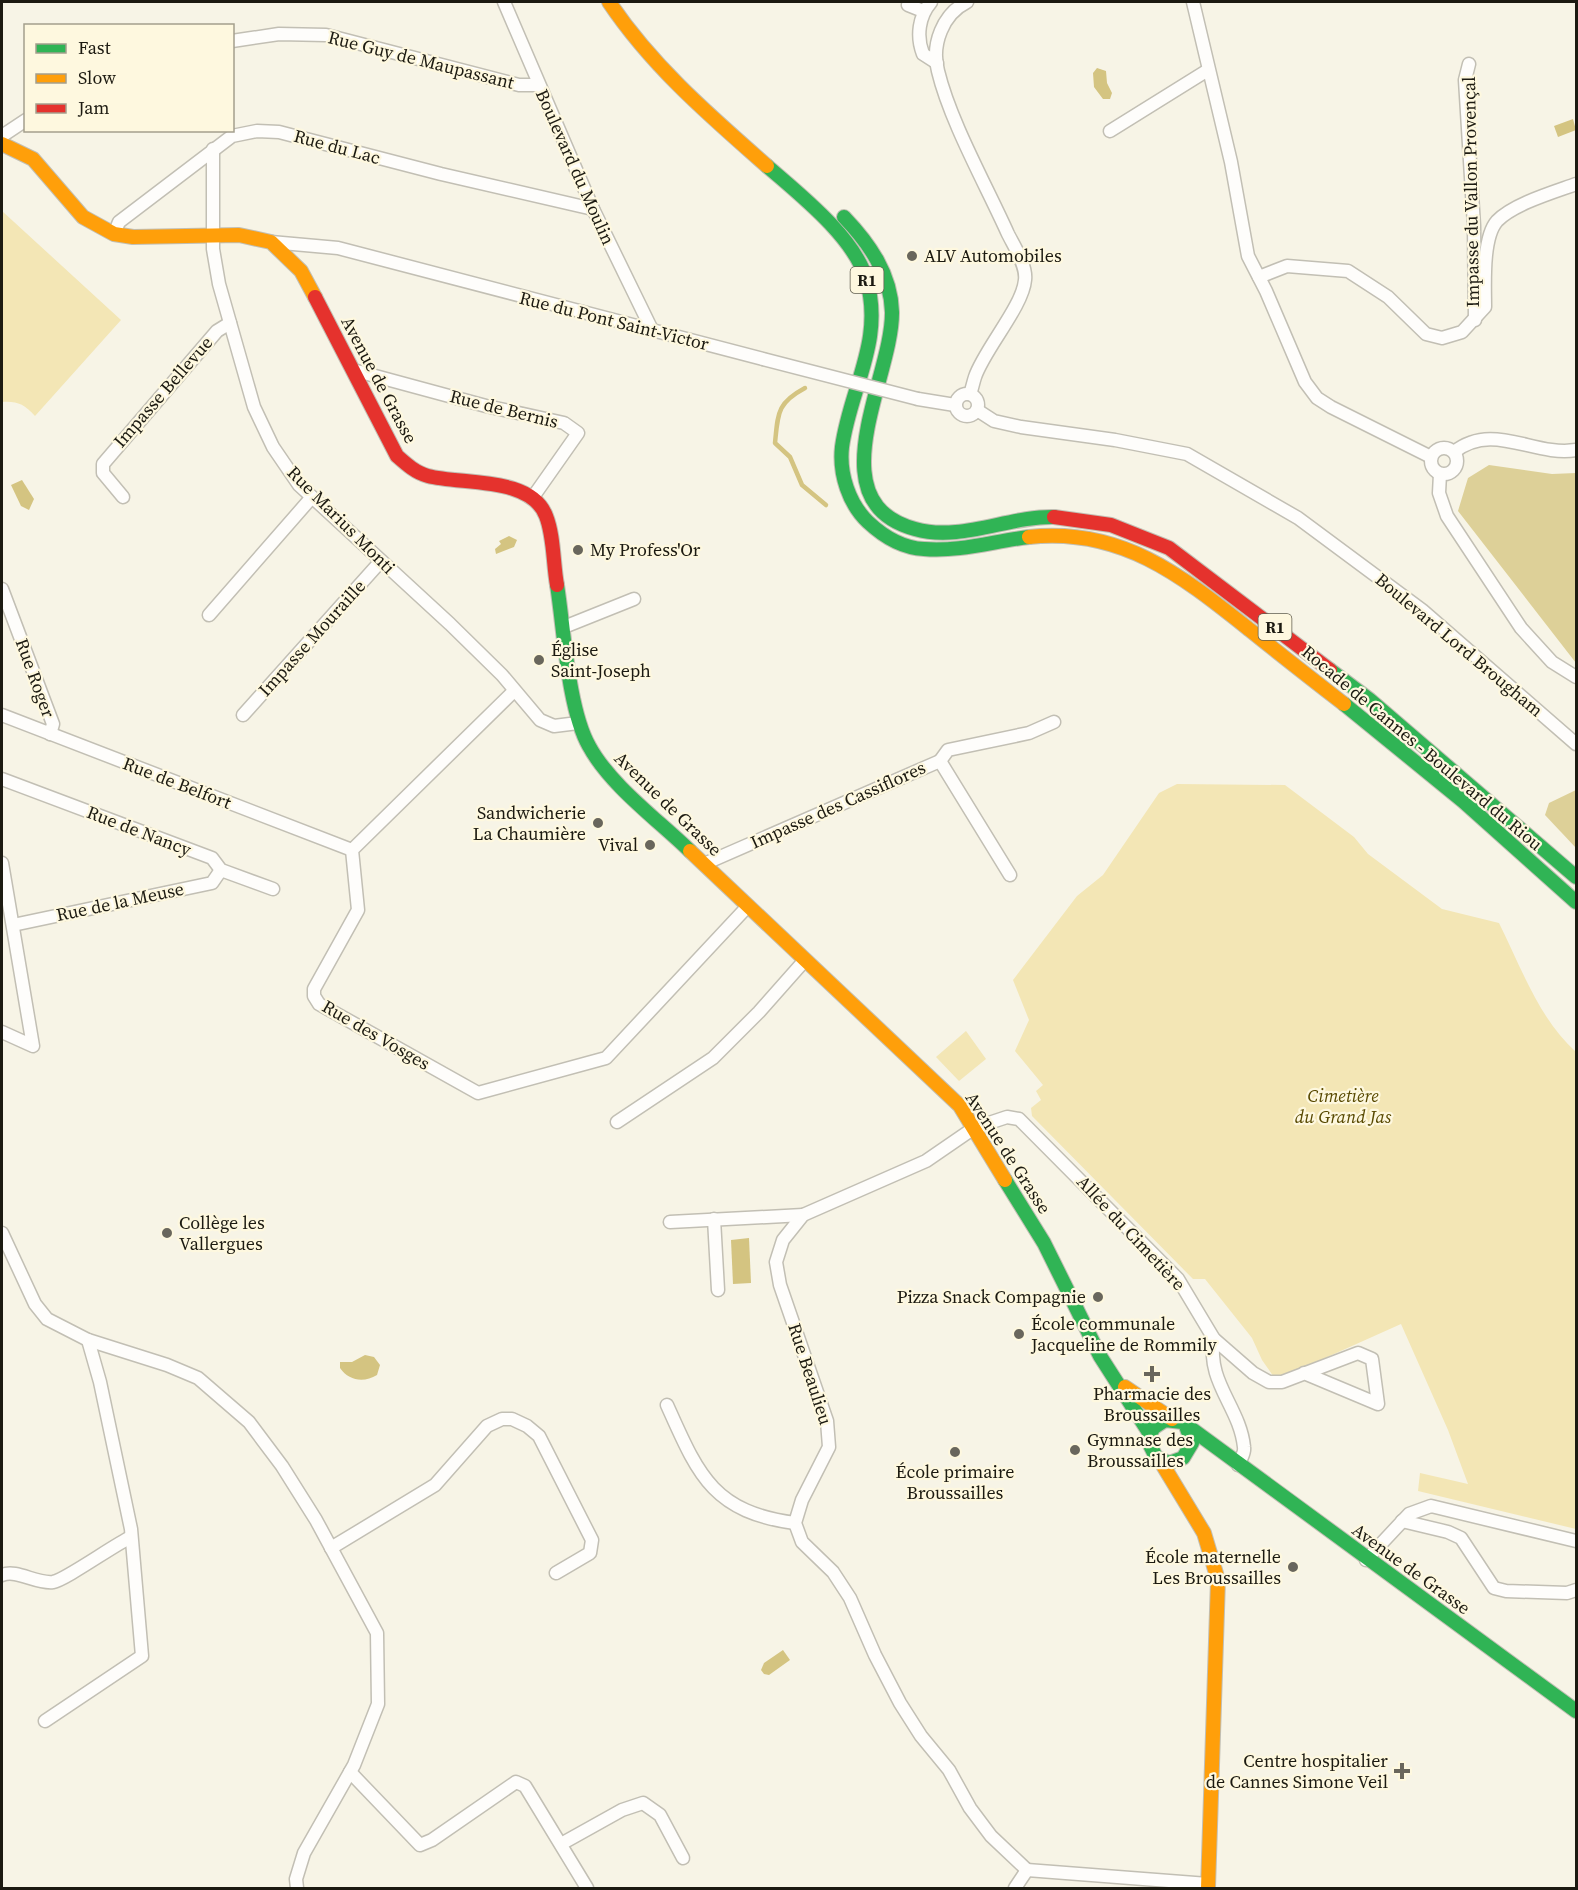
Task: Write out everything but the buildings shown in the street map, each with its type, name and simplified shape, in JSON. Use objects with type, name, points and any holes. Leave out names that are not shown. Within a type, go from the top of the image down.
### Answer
[{"type":"main road","name":"Rocade de Cannes - Boulevard du Riou","points":[[609,2],[630,34],[665,72],[824,219],[850,248],[864,271],[873,316],[869,341],[842,447],[841,464],[847,491],[855,506],[875,530],[905,548],[925,551],[944,551],[1041,536],[1108,543],[1149,558],[1234,618],[1359,715],[1576,902]]},
{"type":"main road","points":[[648,30],[661,45]]},
{"type":"main road","points":[[2,144],[33,159],[83,217],[114,234],[133,237],[239,235],[271,242]]},
{"type":"main road","name":"Rocade de Cannes - Boulevard du Riou","points":[[783,160],[867,243],[884,273],[890,292],[892,310],[890,344],[863,456],[866,482],[871,496],[885,513],[904,526],[934,532],[1021,518],[1096,520],[1126,527],[1161,544],[1188,560],[1370,700],[1576,877]]},
{"type":"main road","name":"Avenue de Grasse","points":[[271,242],[301,271],[386,439],[397,456],[412,469],[427,476],[517,489],[533,497],[546,515],[578,723],[589,747],[606,771],[960,1107],[1044,1243],[1100,1356],[1116,1381],[1172,1419]]},
{"type":"main road","points":[[1116,1381],[1146,1424],[1150,1434],[1149,1447],[1181,1490],[1203,1532],[1218,1580],[1208,1886]]},
{"type":"main road","points":[[1150,1434],[1158,1423],[1172,1419],[1186,1426],[1192,1437],[1191,1449],[1181,1461],[1181,1490]]},
{"type":"main road","name":"Avenue de Grasse","points":[[1186,1426],[1366,1560],[1576,1711]]},
{"type":"main road","points":[[1191,1449],[1227,1455]]},
{"type":"main road","points":[[1161,1462],[1181,1461]]},
{"type":"street","name":"Boulevard du Moulin","points":[[504,2],[538,86],[593,209],[652,330]]},
{"type":"street","points":[[968,2],[954,8],[942,26],[937,63],[952,108],[1020,259],[1026,280],[1016,303],[975,376],[970,394]]},
{"type":"street","points":[[1193,2],[1234,181],[1248,256],[1305,382],[1317,398],[1431,457]]},
{"type":"street","points":[[908,5],[927,6],[919,37],[920,48],[928,59],[937,63]]},
{"type":"street","name":"Rue Guy de Maupassant","points":[[234,40],[279,34],[326,35],[519,85],[538,86]]},
{"type":"street","name":"Impasse du Vallon Provençal","points":[[1469,64],[1465,80],[1474,226],[1475,320]]},
{"type":"street","points":[[1110,131],[1208,70]]},
{"type":"street","points":[[2,136],[24,121]]},
{"type":"street","name":"Rue du Lac","points":[[114,234],[119,222],[213,149],[232,136],[257,131],[279,132],[441,174],[593,209]]},
{"type":"street","name":"Rue Marius Monti","points":[[213,149],[213,249],[219,284],[259,419],[285,467],[312,497],[502,675],[545,724],[554,726],[578,723]]},
{"type":"street","name":"Impasse du Vallon Provençal","points":[[1259,277],[1287,266],[1348,271],[1388,297],[1426,334],[1443,338],[1462,332],[1485,307],[1488,249],[1496,222],[1510,212],[1576,184]]},
{"type":"street","name":"Rue du Pont Saint-Victor","points":[[271,242],[338,249],[918,399],[955,405]]},
{"type":"street","name":"Impasse Bellevue","points":[[123,497],[104,472],[103,464],[217,331],[230,323]]},
{"type":"street","name":"Rue de Bernis","points":[[353,370],[486,406],[564,423],[578,433],[533,497]]},
{"type":"street","points":[[970,394],[977,400],[977,410],[974,414],[964,417],[959,414],[955,405],[958,397],[970,394]]},
{"type":"street","name":"Boulevard Lord Brougham","points":[[977,410],[994,421],[1021,427],[1115,440],[1187,454],[1315,531],[1422,610],[1576,744]]},
{"type":"street","points":[[1454,452],[1461,447],[1488,438],[1576,450]]},
{"type":"street","points":[[1454,452],[1446,448],[1437,450],[1431,457],[1431,464],[1440,474],[1439,493],[1446,516],[1515,618],[1552,662],[1576,677]]},
{"type":"street","points":[[1440,474],[1453,471],[1456,465],[1454,452]]},
{"type":"street","points":[[209,615],[312,497]]},
{"type":"street","name":"Impasse Mouraille","points":[[243,715],[381,561]]},
{"type":"street","name":"Rue Roger","points":[[2,589],[53,724],[50,734]]},
{"type":"street","points":[[564,627],[634,599]]},
{"type":"street","points":[[352,850],[514,691]]},
{"type":"street","name":"Rue de Belfort","points":[[2,715],[352,850]]},
{"type":"street","name":"Impasse des Cassiflores","points":[[704,864],[940,760],[948,750],[1029,733],[1054,722]]},
{"type":"street","name":"Impasse des Cassiflores","points":[[940,760],[1010,875]]},
{"type":"street","name":"Rue de Nancy","points":[[2,779],[212,858],[221,870],[273,889]]},
{"type":"street","name":"Rue des Vosges","points":[[352,850],[357,910],[314,989],[314,996],[319,1004],[478,1093],[606,1058],[748,906]]},
{"type":"street","points":[[2,864],[33,1046],[2,1032]]},
{"type":"street","name":"Rue de la Meuse","points":[[14,925],[212,882],[221,870]]},
{"type":"street","points":[[617,1122],[713,1058],[759,1012],[805,960]]},
{"type":"street","name":"Allée du Cimetière","points":[[974,1128],[1006,1117],[1018,1119],[1028,1127],[1178,1279],[1214,1339],[1253,1373],[1269,1382],[1282,1382],[1304,1373],[1359,1353],[1372,1359],[1378,1404],[1304,1373]]},
{"type":"street","name":"Rue Beaulieu","points":[[795,1522],[802,1500],[829,1447],[827,1420],[780,1285],[776,1262],[783,1240],[803,1215],[926,1161],[974,1128]]},
{"type":"street","points":[[670,1222],[803,1215]]},
{"type":"street","points":[[714,1220],[718,1290]]},
{"type":"street","points":[[2,1233],[35,1304],[47,1319],[88,1340],[167,1365],[198,1378],[249,1422],[282,1466],[331,1548],[377,1633],[378,1704],[350,1772],[303,1853],[296,1879],[297,1888]]},
{"type":"street","points":[[1214,1339],[1210,1356],[1216,1378],[1233,1413],[1245,1448],[1238,1465]]},
{"type":"street","points":[[45,1721],[142,1656],[131,1537],[100,1382],[88,1340]]},
{"type":"street","points":[[667,1405],[703,1478],[729,1503],[769,1519],[795,1522],[802,1542],[833,1572],[850,1598],[875,1655],[921,1736],[949,1770],[970,1808],[991,1836],[1027,1870],[1208,1886]]},
{"type":"street","points":[[331,1548],[435,1485],[487,1426],[502,1419],[512,1419],[527,1425],[539,1436],[592,1540],[590,1553],[556,1573]]},
{"type":"street","points":[[1366,1560],[1409,1514],[1431,1506],[1576,1541]]},
{"type":"street","points":[[1402,1521],[1448,1532],[1461,1538],[1494,1588],[1506,1592],[1567,1593],[1576,1590]]},
{"type":"street","points":[[2,1575],[6,1573],[36,1581],[56,1581],[131,1537]]},
{"type":"street","points":[[350,1772],[420,1845],[432,1840],[516,1782],[525,1786],[587,1888]]},
{"type":"street","points":[[561,1844],[622,1810],[643,1803],[660,1815],[683,1858]]},
{"type":"street","points":[[1015,1888],[1027,1870]]},
{"type":"green space","points":[[2,211],[121,320],[35,416],[20,404],[2,402]]},
{"type":"green space","name":"Cimetière du Grand Jas","points":[[1177,784],[1285,785],[1354,837],[1368,854],[1442,909],[1499,923],[1541,1008],[1551,1024],[1576,1052],[1576,1529],[1418,1491],[1420,1473],[1468,1484],[1448,1430],[1401,1324],[1276,1380],[1262,1360],[1252,1338],[1205,1279],[1193,1279],[1032,1116],[1031,1108],[1041,1100],[1036,1091],[1043,1085],[1015,1051],[1029,1020],[1013,980],[1077,896],[1103,875],[1159,793]]},
{"type":"green space","points":[[966,1031],[986,1059],[959,1081],[936,1057]]},
{"type":"shaded area","points":[[1097,68],[1106,71],[1107,83],[1112,93],[1110,99],[1103,99],[1094,87],[1093,73]]},
{"type":"shaded area","points":[[1573,119],[1576,130],[1558,137],[1554,126]]},
{"type":"shaded area","points":[[1489,465],[1552,474],[1576,473],[1576,663],[1458,511],[1468,478]]},
{"type":"shaded area","points":[[22,480],[34,499],[29,510],[21,506],[11,485]]},
{"type":"shaded area","points":[[509,536],[517,540],[514,547],[496,554],[495,549],[501,544],[499,541]]},
{"type":"shaded area","points":[[1576,790],[1576,848],[1545,815],[1549,803]]},
{"type":"shaded area","points":[[749,1238],[751,1283],[733,1284],[731,1240]]},
{"type":"shaded area","points":[[365,1355],[374,1357],[380,1365],[377,1375],[372,1378],[362,1380],[352,1378],[340,1368],[340,1362],[352,1362]]},
{"type":"shaded area","points":[[783,1650],[790,1660],[769,1675],[764,1674],[761,1670],[764,1663]]},
{"type":"waterway","points":[[805,388],[784,404],[778,416],[775,443],[790,457],[802,485],[826,505]]},
{"type":"traffic: fast","points":[[767,166],[837,231],[850,247],[866,278],[871,301],[869,343],[846,425],[841,457],[847,488],[861,515],[887,537],[916,548],[951,549],[1029,537]]},
{"type":"traffic: fast","points":[[844,217],[862,237],[877,260],[891,298],[889,339],[866,435],[864,466],[869,493],[885,515],[915,529],[932,532],[967,531],[1020,520],[1054,517]]},
{"type":"traffic: fast","points":[[557,585],[571,690],[589,746],[609,774],[635,802],[690,851]]},
{"type":"traffic: fast","points":[[1330,670],[1370,700],[1576,877]]},
{"type":"traffic: fast","points":[[1344,704],[1463,801],[1576,902]]},
{"type":"traffic: fast","points":[[1005,1180],[1044,1243],[1100,1356],[1150,1434]]},
{"type":"traffic: fast","points":[[1186,1426],[1192,1443],[1183,1458],[1169,1463],[1156,1457],[1148,1441],[1153,1428],[1165,1420],[1182,1422],[1576,1711]]},
{"type":"traffic: slow","points":[[609,2],[644,47],[682,89],[767,166]]},
{"type":"traffic: slow","points":[[2,144],[33,159],[83,217],[114,234],[133,237],[239,235],[271,242],[301,271],[315,297]]},
{"type":"traffic: slow","points":[[1029,537],[1062,536],[1093,540],[1122,548],[1149,560],[1200,591],[1344,704]]},
{"type":"traffic: slow","points":[[690,851],[960,1106],[1005,1180]]},
{"type":"traffic: slow","points":[[1125,1387],[1172,1419]]},
{"type":"traffic: slow","points":[[1161,1462],[1204,1533],[1218,1580],[1208,1888]]},
{"type":"traffic: jam","points":[[315,297],[397,456],[424,475],[511,488],[526,494],[538,503],[549,524],[557,585]]},
{"type":"traffic: jam","points":[[1054,517],[1111,525],[1169,548],[1330,670]]},
{"type":"place","name":"ALV Automobiles","points":[[912,256]]},
{"type":"place","name":"My Profess'Or","points":[[578,550]]},
{"type":"place","name":"Église Saint-Joseph","points":[[539,660]]},
{"type":"place","name":"Sandwicherie La Chaumière","points":[[598,823]]},
{"type":"place","name":"Vival","points":[[650,845]]},
{"type":"place","name":"Collège les Vallergues","points":[[167,1233]]},
{"type":"place","name":"Pizza Snack Compagnie","points":[[1098,1297]]},
{"type":"place","name":"École communale Jacqueline de Rommily","points":[[1019,1334]]},
{"type":"place","name":"Pharmacie des Broussailles","points":[[1152,1374]]},
{"type":"place","name":"Gymnase des Broussailles","points":[[1075,1450]]},
{"type":"place","name":"École primaire Broussailles","points":[[955,1452]]},
{"type":"place","name":"École maternelle Les Broussailles","points":[[1293,1567]]},
{"type":"place","name":"Centre hospitalier de Cannes Simone Veil","points":[[1402,1771]]}]
